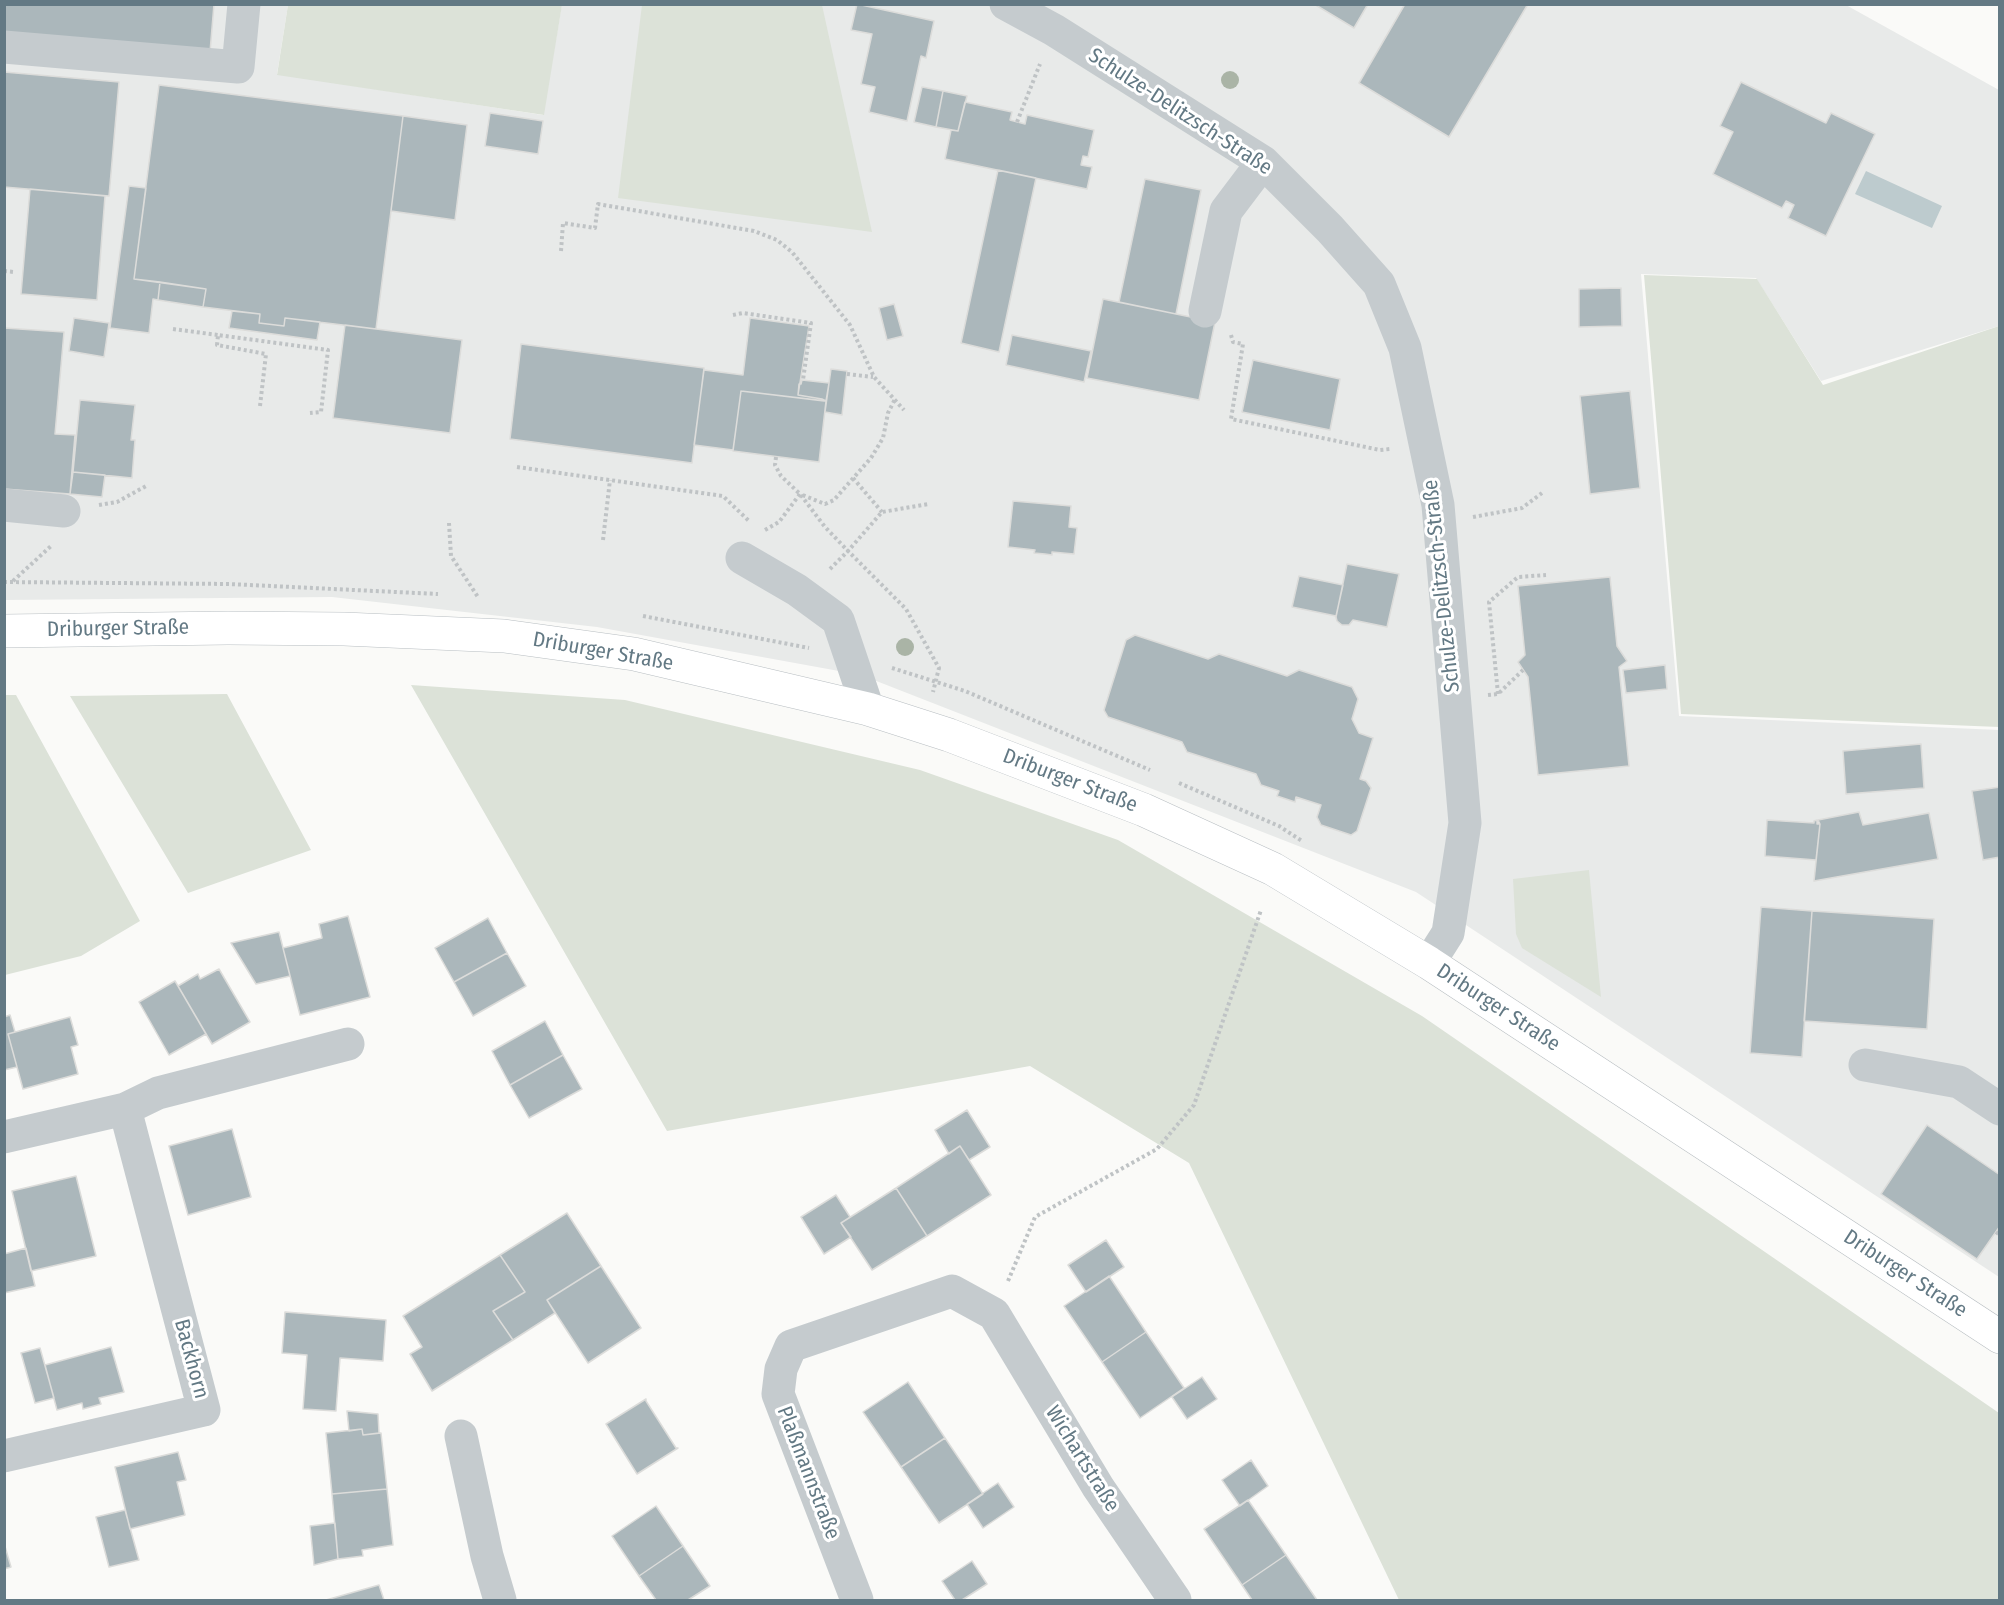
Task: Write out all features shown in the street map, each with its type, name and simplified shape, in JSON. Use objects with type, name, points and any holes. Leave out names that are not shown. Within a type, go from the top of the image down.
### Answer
[{"type":"main road","name":"Driburger Straße","points":[[4,631],[344,629],[504,636],[634,654],[868,710],[949,735],[1144,810],[1273,869],[1429,963],[2000,1337]]},
{"type":"street","points":[[4,47],[238,67],[244,4]]},
{"type":"street","name":"Schulze-Delitzsch-Straße","points":[[1006,4],[1054,30],[1263,162],[1330,229],[1379,284],[1405,348],[1438,505],[1465,822],[1448,933],[1429,963]]},
{"type":"street","points":[[1205,311],[1226,211],[1263,162]]},
{"type":"street","points":[[4,505],[60,526]]},
{"type":"street","points":[[742,558],[803,594],[838,620],[868,710]]},
{"type":"street","points":[[4,1137],[126,1109],[158,1093],[348,1044]]},
{"type":"street","points":[[1865,1065],[1959,1082],[2000,1109]]},
{"type":"street","name":"Backhorn","points":[[4,1456],[204,1410],[126,1109]]},
{"type":"street","name":"Plaßmannstraße","points":[[857,1600],[778,1394],[781,1369],[791,1346],[952,1291],[994,1314]]},
{"type":"street","name":"Wichartstraße","points":[[994,1314],[1098,1487],[1175,1600]]},
{"type":"street","points":[[461,1436],[487,1556],[500,1600]]},
{"type":"path","points":[[1017,122],[1054,30]]},
{"type":"path","points":[[561,251],[563,223],[595,228],[598,204],[754,231],[777,240],[792,252],[850,325],[874,377],[904,410]]},
{"type":"path","points":[[4,272],[14,272]]},
{"type":"path","points":[[733,315],[743,314],[811,323],[803,380]]},
{"type":"path","points":[[173,329],[328,350],[321,412],[310,413]]},
{"type":"path","points":[[218,335],[217,345],[266,354],[260,406]]},
{"type":"path","points":[[1233,342],[1243,344],[1231,419],[1380,450],[1425,443]]},
{"type":"path","points":[[847,374],[874,377]]},
{"type":"path","points":[[801,494],[825,504],[834,500],[871,458],[883,438],[888,413],[895,399]]},
{"type":"path","points":[[776,457],[775,465],[781,476],[801,494],[825,526],[848,551],[906,609],[939,668],[936,681]]},
{"type":"path","points":[[517,467],[723,496],[753,525]]},
{"type":"path","points":[[853,478],[882,512]]},
{"type":"path","points":[[603,540],[610,480]]},
{"type":"path","points":[[12,582],[60,526],[117,502],[146,486]]},
{"type":"path","points":[[1480,516],[1522,508],[1542,493]]},
{"type":"path","points":[[779,522],[801,494]]},
{"type":"path","points":[[803,594],[848,551],[882,512],[929,504]]},
{"type":"path","points":[[449,523],[451,556],[478,597]]},
{"type":"path","points":[[1523,670],[1498,694],[1489,602],[1518,578],[1546,575]]},
{"type":"path","points":[[994,1314],[1035,1217],[1157,1149],[1194,1105],[1262,910]]},
{"type":"shaded area","points":[[562,4],[1846,5],[1999,90],[1999,326],[1821,381],[1756,278],[1641,274],[1679,716],[1999,730],[1999,1277],[1416,892],[861,675],[597,627],[332,597],[5,600],[4,5],[288,5],[277,74],[543,115]]},
{"type":"shaded area","points":[[288,5],[562,5],[544,115],[277,75]]},
{"type":"shaded area","points":[[642,5],[822,5],[872,232],[618,198]]},
{"type":"shaded area","points":[[1866,171],[1942,206],[1932,228],[1855,194]]},
{"type":"shaded area","points":[[1644,275],[1757,279],[1823,385],[1999,326],[1999,727],[1681,714]]},
{"type":"shaded area","points":[[411,685],[625,700],[920,770],[1118,840],[1422,1016],[1999,1413],[1999,1600],[1399,1600],[1189,1163],[1030,1066],[667,1131]]},
{"type":"shaded area","points":[[227,694],[311,850],[188,893],[70,696]]},
{"type":"shaded area","points":[[4,695],[16,695],[140,921],[81,956],[5,975]]},
{"type":"shaded area","points":[[1589,870],[1601,997],[1522,948],[1516,934],[1513,879]]},
{"type":"building","points":[[4,4],[214,4],[210,52],[4,35]]},
{"type":"building","points":[[857,4],[934,21],[926,58],[921,56],[907,121],[869,112],[875,87],[861,84],[872,34],[851,30]]},
{"type":"building","points":[[1314,4],[1368,4],[1354,28]]},
{"type":"building","points":[[1405,4],[1528,4],[1449,137],[1359,83]]},
{"type":"building","points":[[4,72],[119,82],[109,196],[4,187]]},
{"type":"building","points":[[1741,82],[1826,123],[1831,113],[1875,134],[1826,236],[1788,218],[1794,205],[1786,201],[1782,208],[1713,174],[1733,132],[1720,126]]},
{"type":"building","points":[[159,85],[403,116],[376,329],[285,318],[284,326],[259,323],[260,314],[203,307],[206,289],[134,279]]},
{"type":"building","points":[[922,87],[943,91],[936,127],[914,122]]},
{"type":"building","points":[[943,91],[967,96],[958,131],[936,127]]},
{"type":"building","points":[[965,102],[1012,112],[1010,120],[1025,124],[1027,115],[1094,130],[1088,157],[1083,156],[1081,165],[1092,167],[1087,189],[945,159],[951,130],[958,131]]},
{"type":"building","points":[[490,113],[543,121],[538,154],[485,146]]},
{"type":"building","points":[[403,116],[467,125],[455,220],[391,211]]},
{"type":"building","points":[[998,170],[1036,178],[999,352],[961,343]]},
{"type":"building","points":[[1145,179],[1201,190],[1176,314],[1119,302]]},
{"type":"building","points":[[129,186],[146,188],[134,279],[160,282],[158,300],[153,299],[149,333],[110,328]]},
{"type":"building","points":[[30,189],[105,196],[97,300],[21,294]]},
{"type":"building","points":[[160,282],[206,289],[203,307],[158,300]]},
{"type":"building","points":[[1621,288],[1622,326],[1579,327],[1579,289]]},
{"type":"building","points":[[1103,299],[1215,322],[1199,400],[1087,378]]},
{"type":"building","points":[[894,304],[903,336],[887,340],[879,308]]},
{"type":"building","points":[[232,311],[260,314],[259,323],[284,326],[285,318],[320,322],[317,340],[229,328]]},
{"type":"building","points":[[74,318],[109,323],[104,357],[69,351]]},
{"type":"building","points":[[750,318],[809,326],[798,395],[824,401],[741,391],[733,450],[694,445],[704,370],[743,375]]},
{"type":"building","points":[[345,325],[462,340],[450,433],[333,418]]},
{"type":"building","points":[[4,328],[64,332],[55,434],[75,435],[70,494],[4,489]]},
{"type":"building","points":[[1012,335],[1091,351],[1084,382],[1006,365]]},
{"type":"building","points":[[521,344],[704,368],[692,463],[510,439]]},
{"type":"building","points":[[1253,360],[1340,379],[1330,430],[1242,412]]},
{"type":"building","points":[[831,369],[847,371],[842,415],[825,412]]},
{"type":"building","points":[[802,380],[829,383],[826,401],[798,395],[799,384]]},
{"type":"building","points":[[741,391],[826,401],[819,462],[733,451]]},
{"type":"building","points":[[1630,391],[1640,488],[1590,494],[1580,396]]},
{"type":"building","points":[[80,400],[135,405],[131,440],[135,440],[132,478],[73,472]]},
{"type":"building","points":[[73,472],[105,475],[102,497],[70,494]]},
{"type":"building","points":[[1013,501],[1071,506],[1069,527],[1077,528],[1074,554],[1052,552],[1052,555],[1034,553],[1035,550],[1008,547]]},
{"type":"building","points":[[1347,564],[1399,574],[1387,627],[1353,620],[1349,625],[1342,625],[1337,621]]},
{"type":"building","points":[[1299,576],[1343,585],[1336,616],[1292,607]]},
{"type":"building","points":[[1610,577],[1617,646],[1627,661],[1619,667],[1629,766],[1538,775],[1528,677],[1518,662],[1525,655],[1518,586]]},
{"type":"building","points":[[1135,635],[1208,659],[1219,654],[1287,676],[1299,670],[1352,687],[1358,699],[1352,719],[1359,733],[1373,738],[1360,779],[1366,781],[1371,788],[1357,831],[1351,835],[1321,825],[1317,817],[1321,805],[1296,797],[1295,802],[1277,796],[1279,791],[1261,785],[1256,774],[1187,752],[1182,742],[1108,717],[1104,710],[1126,640]]},
{"type":"building","points":[[1665,665],[1667,689],[1626,693],[1623,670]]},
{"type":"building","points":[[1921,744],[1924,788],[1846,794],[1843,751]]},
{"type":"building","points":[[2000,787],[2000,857],[1983,860],[1972,791]]},
{"type":"building","points":[[1859,812],[1863,825],[1929,813],[1938,859],[1814,881],[1820,824],[1818,820]]},
{"type":"building","points":[[1767,820],[1814,823],[1817,820],[1817,824],[1820,824],[1816,860],[1765,856]]},
{"type":"building","points":[[1761,907],[1812,911],[1802,1057],[1750,1053]]},
{"type":"building","points":[[1812,911],[1934,919],[1927,1029],[1804,1021]]},
{"type":"building","points":[[348,916],[370,997],[300,1015],[283,948],[322,938],[319,924]]},
{"type":"building","points":[[488,918],[507,953],[454,982],[435,948]]},
{"type":"building","points":[[279,932],[290,976],[256,984],[231,943]]},
{"type":"building","points":[[507,953],[526,986],[473,1016],[454,982]]},
{"type":"building","points":[[219,969],[250,1022],[212,1044],[178,986],[198,974],[200,979]]},
{"type":"building","points":[[175,981],[206,1034],[169,1055],[139,1002]]},
{"type":"building","points":[[10,1015],[15,1032],[8,1034],[17,1067],[4,1070],[4,1017]]},
{"type":"building","points":[[70,1017],[78,1045],[71,1047],[78,1074],[23,1089],[8,1034]]},
{"type":"building","points":[[545,1021],[563,1055],[510,1085],[492,1051]]},
{"type":"building","points":[[563,1055],[582,1089],[529,1118],[510,1085]]},
{"type":"building","points":[[967,1110],[990,1147],[969,1160],[960,1146],[949,1154],[935,1130]]},
{"type":"building","points":[[1927,1125],[2000,1175],[2000,1226],[1977,1259],[1881,1194]]},
{"type":"building","points":[[232,1129],[251,1197],[188,1215],[169,1146]]},
{"type":"building","points":[[960,1146],[991,1195],[927,1236],[896,1188]]},
{"type":"building","points":[[76,1176],[96,1256],[31,1271],[12,1191]]},
{"type":"building","points":[[896,1188],[927,1236],[872,1270],[841,1223]]},
{"type":"building","points":[[836,1195],[850,1217],[841,1223],[851,1237],[824,1254],[801,1217]]},
{"type":"building","points":[[567,1213],[601,1266],[547,1300],[555,1313],[513,1340],[493,1311],[525,1292],[500,1255]]},
{"type":"building","points":[[1106,1240],[1124,1267],[1086,1292],[1068,1265]]},
{"type":"building","points":[[26,1248],[35,1286],[4,1293],[4,1254]]},
{"type":"building","points":[[500,1255],[525,1292],[493,1311],[513,1340],[432,1391],[410,1354],[422,1347],[403,1316]]},
{"type":"building","points":[[601,1266],[641,1328],[588,1363],[547,1300]]},
{"type":"building","points":[[1109,1276],[1146,1332],[1102,1362],[1064,1306]]},
{"type":"building","points":[[285,1312],[386,1320],[383,1361],[340,1358],[336,1411],[303,1409],[307,1355],[282,1353]]},
{"type":"building","points":[[1146,1332],[1184,1388],[1140,1418],[1102,1362]]},
{"type":"building","points":[[111,1347],[124,1392],[99,1398],[101,1404],[83,1409],[82,1403],[57,1410],[45,1365]]},
{"type":"building","points":[[40,1348],[54,1398],[35,1403],[21,1353]]},
{"type":"building","points":[[1202,1377],[1217,1399],[1187,1419],[1172,1397]]},
{"type":"building","points":[[908,1382],[945,1438],[901,1467],[863,1412]]},
{"type":"building","points":[[646,1399],[678,1448],[637,1474],[606,1424]]},
{"type":"building","points":[[347,1411],[378,1414],[379,1433],[363,1435],[362,1429],[349,1431]]},
{"type":"building","points":[[362,1429],[363,1435],[381,1433],[387,1489],[332,1494],[326,1433]]},
{"type":"building","points":[[945,1438],[983,1494],[939,1523],[901,1467]]},
{"type":"building","points":[[178,1452],[186,1480],[177,1482],[185,1515],[130,1529],[115,1467]]},
{"type":"building","points":[[1251,1460],[1268,1486],[1240,1506],[1222,1480]]},
{"type":"building","points":[[998,1483],[1014,1507],[983,1528],[967,1504]]},
{"type":"building","points":[[387,1489],[393,1545],[362,1550],[363,1556],[338,1559],[332,1494]]},
{"type":"building","points":[[1248,1500],[1286,1555],[1242,1585],[1204,1529]]},
{"type":"building","points":[[656,1506],[683,1546],[639,1576],[612,1536]]},
{"type":"building","points":[[125,1510],[139,1560],[109,1567],[96,1517]]},
{"type":"building","points":[[335,1523],[338,1559],[314,1565],[310,1526]]},
{"type":"building","points":[[4,1543],[11,1567],[4,1569]]},
{"type":"building","points":[[683,1546],[710,1586],[688,1600],[656,1600],[639,1576]]},
{"type":"building","points":[[1286,1555],[1317,1600],[1252,1600],[1242,1585]]},
{"type":"building","points":[[972,1561],[987,1584],[962,1600],[955,1600],[942,1581]]},
{"type":"building","points":[[379,1585],[384,1600],[326,1600]]}]
